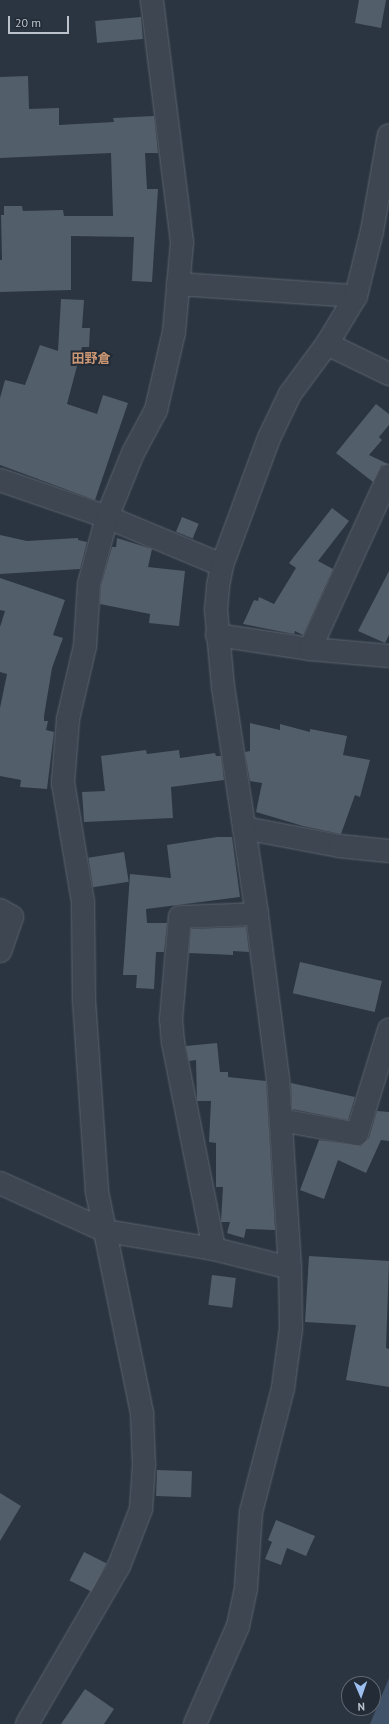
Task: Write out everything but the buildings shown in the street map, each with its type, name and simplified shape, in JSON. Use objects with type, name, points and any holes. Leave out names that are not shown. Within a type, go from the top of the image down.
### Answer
[{"type":"street","points":[[27,1724],[119,1566],[141,1509],[144,1465],[142,1413],[97,1190],[91,1122],[84,1001],[83,902],[64,783],[68,719],[85,646],[89,584],[107,517],[133,453],[156,410],[174,332],[182,242],[152,0]]},
{"type":"street","points":[[196,1724],[238,1626],[245,1595],[251,1512],[283,1388],[290,1330],[290,1268],[281,1120],[257,914],[228,726],[217,635],[216,610],[222,565],[269,438],[290,394],[327,344],[356,296],[372,232],[389,135]]},
{"type":"street","points":[[178,284],[356,296]]},
{"type":"street","points":[[327,344],[389,374]]},
{"type":"street","points":[[310,649],[389,476]]},
{"type":"street","points":[[0,480],[83,511],[107,517],[222,565]]},
{"type":"street","points":[[217,635],[310,649],[389,656]]},
{"type":"street","points":[[244,828],[339,846],[389,851]]},
{"type":"street","points":[[0,910],[12,917],[0,951]]},
{"type":"street","points":[[214,1249],[173,1042],[171,1019],[180,918],[257,914]]},
{"type":"street","points":[[281,1120],[357,1134],[389,1030]]},
{"type":"street","points":[[0,1183],[106,1231],[214,1249],[290,1268]]},
{"type":"water","points":[[389,1678],[389,1724],[370,1724],[373,1716],[381,1716],[381,1697]]},
{"type":"district","name":"田野倉","points":[[91,359]]}]
